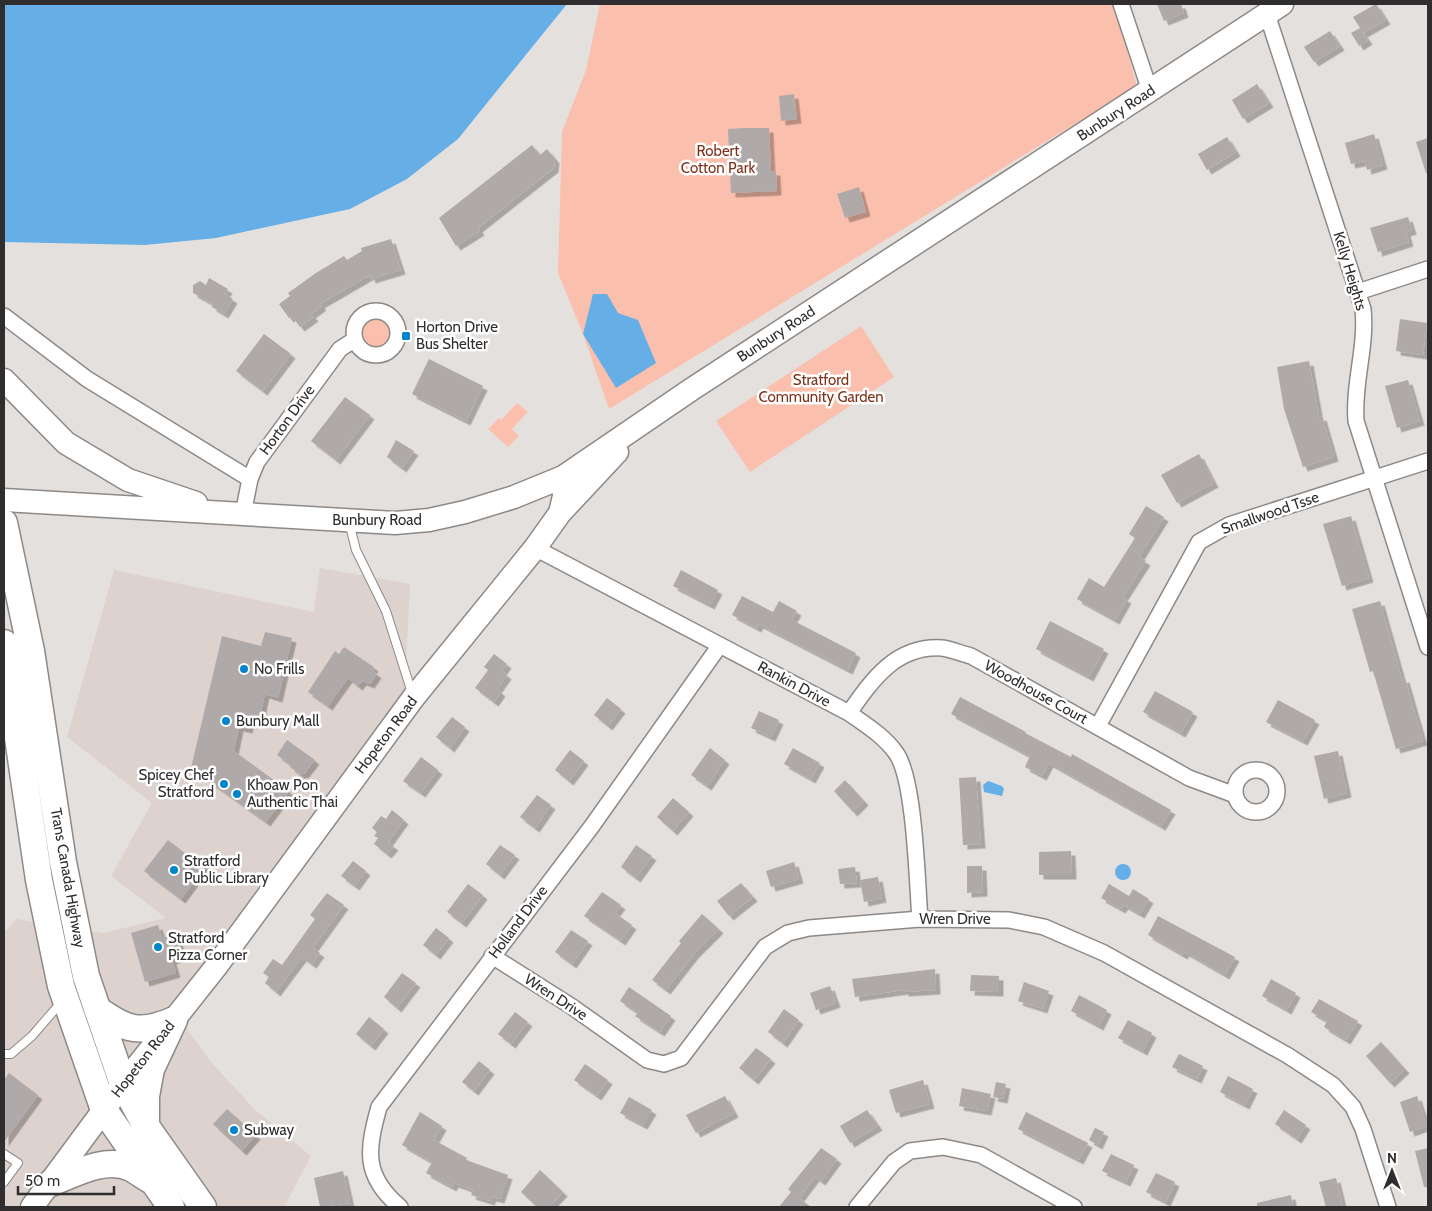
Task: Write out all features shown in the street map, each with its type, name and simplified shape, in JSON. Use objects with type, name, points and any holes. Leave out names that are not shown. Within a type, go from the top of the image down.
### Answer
[{"type":"highway","name":"Trans Canada Highway","points":[[4,523],[31,651],[63,862],[86,976],[123,1084],[146,1126],[203,1207]]},
{"type":"highway","name":"Trans Canada Highway","points":[[4,643],[39,880],[60,986],[104,1110],[171,1207]]},
{"type":"highway","points":[[97,1010],[119,1025],[137,1029],[158,1027],[174,1020]]},
{"type":"highway","points":[[146,1126],[146,1096],[151,1069],[174,1020]]},
{"type":"highway","points":[[50,1183],[86,1169],[108,1165],[130,1167],[152,1181]]},
{"type":"main road","name":"Bunbury Road","points":[[4,500],[233,513],[349,522],[395,523],[429,520],[487,506],[563,477],[653,416],[1275,9]]},
{"type":"main road","name":"Bunbury Road","points":[[4,380],[66,443],[128,480],[233,513]]},
{"type":"main road","points":[[560,513],[653,416]]},
{"type":"main road","name":"Hopeton Road","points":[[32,1207],[123,1084],[215,968],[414,697],[535,548],[560,513],[564,496],[563,477]]},
{"type":"street","points":[[1121,4],[1150,91]]},
{"type":"street","name":"Kelly Heights","points":[[1275,9],[1363,309],[1365,329],[1354,400],[1356,421],[1428,648]]},
{"type":"street","points":[[1358,292],[1428,269]]},
{"type":"street","points":[[4,316],[87,379],[250,479]]},
{"type":"street","name":"Horton Drive","points":[[233,513],[257,462],[275,434],[340,348],[354,340]]},
{"type":"street","name":"Smallwood Tsse","points":[[1098,726],[1199,542],[1228,525],[1428,461]]},
{"type":"street","name":"Rankin Drive","points":[[535,548],[850,713],[875,731],[897,754],[909,786],[920,919]]},
{"type":"street","name":"Holland Drive","points":[[400,1207],[379,1186],[373,1175],[369,1154],[379,1107],[592,826],[720,646]]},
{"type":"street","name":"Woodhouse Court","points":[[850,713],[874,678],[893,660],[914,650],[942,648],[971,656],[1189,778],[1235,795]]},
{"type":"street","name":"Wren Drive","points":[[492,956],[571,1006],[647,1060],[664,1064],[682,1058],[765,947],[788,933],[809,928],[920,919],[1010,920],[1044,927],[1104,952],[1287,1055],[1333,1085],[1353,1107],[1363,1129],[1388,1207]]},
{"type":"street","points":[[857,1207],[888,1169],[910,1151],[943,1147],[981,1155],[1074,1207]]},
{"type":"lane","points":[[349,522],[356,550],[386,611],[414,697]]},
{"type":"lane","points":[[6,1055],[32,1036],[56,1007]]},
{"type":"lane","points":[[4,1154],[18,1163],[4,1182]]},
{"type":"shaded area","points":[[320,568],[410,584],[404,706],[184,1025],[211,1062],[255,1110],[311,1156],[284,1207],[4,1207],[4,933],[16,919],[103,933],[166,918],[111,876],[152,803],[67,737],[114,570],[314,612]]},
{"type":"green space","name":"Robert Cotton Park","points":[[600,4],[1114,4],[1137,86],[609,409],[583,334],[558,273],[562,132],[586,70]]},
{"type":"green space","points":[[376,317],[388,321],[392,333],[388,345],[376,349],[364,345],[360,333],[364,321]]},
{"type":"green space","name":"Stratford Community Garden","points":[[861,326],[894,377],[750,472],[716,421]]},
{"type":"green space","points":[[517,403],[528,412],[512,429],[519,436],[508,447],[488,429],[499,418],[501,420]]},
{"type":"water","points":[[4,4],[567,4],[458,139],[407,179],[350,209],[216,238],[145,245],[4,242]]},
{"type":"water","points":[[593,294],[607,294],[618,313],[638,320],[656,363],[616,388],[583,334]]},
{"type":"water","points":[[988,781],[1002,786],[1004,789],[1002,796],[984,792],[983,785]]},
{"type":"water","points":[[1123,864],[1131,872],[1123,880],[1115,872]]},
{"type":"building","points":[[1157,4],[1181,4],[1184,13],[1164,21]]},
{"type":"building","points":[[1376,4],[1386,20],[1363,33],[1368,40],[1359,46],[1351,33],[1360,28],[1353,17]]},
{"type":"building","points":[[1330,31],[1340,46],[1314,62],[1304,47]]},
{"type":"building","points":[[1257,84],[1269,103],[1243,119],[1232,100]]},
{"type":"building","points":[[794,94],[797,119],[781,121],[779,96]]},
{"type":"building","points":[[769,128],[771,171],[776,171],[777,191],[731,193],[728,129]]},
{"type":"building","points":[[1374,134],[1383,165],[1367,170],[1365,161],[1351,164],[1345,143]]},
{"type":"building","points":[[1227,137],[1236,152],[1207,170],[1198,154]]},
{"type":"building","points":[[1428,138],[1428,173],[1426,173],[1416,142]]},
{"type":"building","points":[[532,145],[540,155],[547,149],[555,159],[554,168],[478,228],[480,231],[456,246],[439,218]]},
{"type":"building","points":[[859,187],[866,212],[845,218],[837,194]]},
{"type":"building","points":[[1408,217],[1412,230],[1406,232],[1409,242],[1378,252],[1370,228]]},
{"type":"building","points":[[391,239],[401,270],[371,279],[370,275],[320,304],[322,306],[311,314],[314,317],[300,327],[292,316],[289,318],[279,304],[290,296],[288,293],[344,256],[347,260],[362,251],[361,248]]},
{"type":"building","points":[[209,278],[228,289],[225,294],[233,299],[224,314],[212,307],[213,304],[193,293],[193,285],[200,281],[206,285]]},
{"type":"building","points":[[1400,319],[1427,323],[1423,355],[1396,351]]},
{"type":"building","points":[[264,334],[291,354],[263,391],[236,371]]},
{"type":"building","points":[[429,359],[483,386],[466,421],[412,394]]},
{"type":"building","points":[[1309,361],[1319,417],[1322,416],[1334,457],[1303,467],[1284,409],[1277,367]]},
{"type":"building","points":[[1408,380],[1420,421],[1397,428],[1385,386]]},
{"type":"building","points":[[345,397],[370,415],[336,460],[311,441]]},
{"type":"building","points":[[396,440],[414,451],[402,468],[387,457]]},
{"type":"building","points":[[1199,454],[1214,483],[1177,503],[1161,475]]},
{"type":"building","points":[[1146,506],[1164,517],[1139,557],[1146,561],[1123,597],[1127,599],[1115,620],[1077,599],[1089,578],[1104,587],[1135,538],[1129,534]]},
{"type":"building","points":[[1351,516],[1369,578],[1342,586],[1323,524]]},
{"type":"building","points":[[681,570],[718,590],[710,605],[673,586]]},
{"type":"building","points":[[742,596],[773,612],[779,601],[797,611],[792,620],[856,653],[848,670],[759,624],[757,628],[732,615]]},
{"type":"building","points":[[1380,601],[1402,679],[1405,678],[1423,741],[1396,749],[1373,671],[1370,672],[1352,609]]},
{"type":"building","points":[[1050,621],[1104,649],[1089,677],[1036,649]]},
{"type":"building","name":"Bunbury Mall","points":[[265,632],[292,638],[278,698],[265,694],[260,716],[252,714],[248,729],[239,727],[234,751],[289,791],[266,822],[191,768],[222,636],[261,646]]},
{"type":"building","points":[[344,647],[374,667],[372,670],[377,674],[370,684],[362,681],[358,686],[348,678],[328,706],[308,692],[335,651],[339,654]]},
{"type":"building","points":[[494,654],[507,664],[502,671],[507,675],[497,689],[501,692],[494,702],[475,688],[488,670],[484,667]]},
{"type":"building","points":[[1155,691],[1193,712],[1181,733],[1143,712]]},
{"type":"building","points":[[960,697],[1071,757],[1072,754],[1171,810],[1161,826],[1049,763],[1042,776],[1025,767],[1030,756],[951,714]]},
{"type":"building","points":[[607,698],[621,709],[608,726],[594,715]]},
{"type":"building","points":[[1278,700],[1315,720],[1303,741],[1266,722]]},
{"type":"building","points":[[759,711],[779,720],[771,737],[751,728]]},
{"type":"building","points":[[452,717],[465,727],[450,748],[436,737]]},
{"type":"building","points":[[287,740],[315,760],[304,774],[302,773],[301,775],[277,755]]},
{"type":"building","points":[[710,748],[725,760],[707,786],[691,775]]},
{"type":"building","points":[[793,748],[820,763],[811,779],[784,764]]},
{"type":"building","points":[[570,750],[584,761],[569,781],[555,770]]},
{"type":"building","points":[[1338,751],[1347,793],[1324,799],[1314,756]]},
{"type":"building","points":[[421,757],[438,770],[421,793],[403,781]]},
{"type":"building","points":[[976,777],[981,844],[963,845],[959,778]]},
{"type":"building","points":[[845,780],[864,801],[853,812],[834,791]]},
{"type":"building","points":[[537,795],[551,805],[535,828],[520,817]]},
{"type":"building","points":[[673,798],[689,812],[673,831],[657,817]]},
{"type":"building","points":[[392,810],[404,820],[388,842],[394,846],[387,854],[374,844],[378,838],[374,836],[377,832],[372,828],[381,816],[386,819]]},
{"type":"building","name":"Stratford Public Library","points":[[168,840],[194,860],[197,856],[207,864],[181,899],[144,871]]},
{"type":"building","points":[[500,845],[515,855],[500,875],[486,864]]},
{"type":"building","points":[[636,845],[652,856],[636,878],[621,867]]},
{"type":"building","points":[[1071,851],[1072,875],[1039,875],[1039,852]]},
{"type":"building","points":[[353,861],[366,871],[355,886],[341,876]]},
{"type":"building","points":[[794,862],[799,879],[771,887],[766,871]]},
{"type":"building","points":[[967,866],[982,866],[983,892],[967,893]]},
{"type":"building","points":[[855,867],[857,883],[840,884],[838,869]]},
{"type":"building","points":[[878,877],[882,898],[864,902],[860,880]]},
{"type":"building","points":[[741,883],[753,897],[729,916],[717,901]]},
{"type":"building","points":[[468,884],[483,895],[462,923],[447,912]]},
{"type":"building","points":[[1109,884],[1129,896],[1133,889],[1149,899],[1140,914],[1124,905],[1121,909],[1101,898]]},
{"type":"building","points":[[602,892],[621,905],[615,913],[632,925],[621,941],[584,916]]},
{"type":"building","points":[[327,893],[344,905],[313,948],[320,953],[312,964],[302,957],[276,992],[265,983],[269,977],[263,973],[273,959],[282,965],[315,919],[310,915]]},
{"type":"building","points":[[702,914],[719,929],[694,954],[666,990],[652,980],[681,943],[679,941]]},
{"type":"building","points":[[1158,916],[1235,957],[1225,975],[1185,952],[1183,955],[1148,935]]},
{"type":"building","name":"Stratford Pizza Corner","points":[[158,925],[162,938],[176,934],[183,956],[172,960],[176,973],[145,982],[131,933]]},
{"type":"building","points":[[436,928],[449,938],[436,955],[423,945]]},
{"type":"building","points":[[571,930],[588,941],[572,964],[555,952]]},
{"type":"building","points":[[935,969],[936,990],[904,992],[904,990],[855,997],[852,979]]},
{"type":"building","points":[[402,973],[416,983],[397,1008],[384,997]]},
{"type":"building","points":[[971,975],[999,976],[999,992],[970,991]]},
{"type":"building","points":[[1271,979],[1296,993],[1287,1010],[1262,996]]},
{"type":"building","points":[[1024,982],[1049,991],[1043,1009],[1018,1001]]},
{"type":"building","points":[[830,986],[836,1003],[816,1010],[810,993]]},
{"type":"building","points":[[629,987],[671,1016],[660,1032],[635,1016],[638,1013],[620,1001]]},
{"type":"building","points":[[1079,995],[1107,1010],[1099,1026],[1071,1011]]},
{"type":"building","points":[[1319,999],[1358,1021],[1346,1040],[1324,1027],[1327,1021],[1311,1012]]},
{"type":"building","points":[[784,1009],[799,1020],[783,1043],[768,1032]]},
{"type":"building","points":[[515,1012],[528,1022],[511,1044],[498,1034]]},
{"type":"building","points":[[369,1017],[384,1029],[371,1046],[356,1034]]},
{"type":"building","points":[[1128,1020],[1152,1033],[1143,1051],[1118,1038]]},
{"type":"building","points":[[1381,1042],[1405,1069],[1390,1083],[1366,1056]]},
{"type":"building","points":[[756,1048],[771,1059],[754,1080],[739,1068]]},
{"type":"building","points":[[1179,1054],[1203,1066],[1197,1079],[1172,1067]]},
{"type":"building","points":[[479,1061],[490,1070],[474,1091],[462,1082]]},
{"type":"building","points":[[585,1064],[608,1080],[597,1096],[574,1080]]},
{"type":"building","points":[[9,1073],[38,1095],[4,1142],[4,1080]]},
{"type":"building","points":[[1228,1076],[1253,1089],[1245,1105],[1220,1092]]},
{"type":"building","points":[[923,1080],[930,1104],[896,1113],[889,1090]]},
{"type":"building","points":[[996,1082],[1006,1084],[1003,1099],[993,1097]]},
{"type":"building","points":[[962,1088],[991,1094],[987,1111],[959,1106]]},
{"type":"building","points":[[725,1096],[734,1113],[696,1133],[686,1115]]},
{"type":"building","points":[[1417,1096],[1427,1126],[1410,1132],[1400,1102]]},
{"type":"building","points":[[629,1097],[652,1110],[643,1125],[620,1113]]},
{"type":"building","name":"Subway","points":[[227,1109],[256,1135],[242,1151],[213,1124]]},
{"type":"building","points":[[867,1110],[878,1126],[850,1143],[840,1126]]},
{"type":"building","points":[[1284,1110],[1306,1125],[1297,1139],[1275,1124]]},
{"type":"building","points":[[420,1112],[442,1126],[434,1140],[467,1158],[466,1160],[508,1175],[500,1199],[492,1197],[490,1201],[471,1195],[473,1190],[454,1183],[452,1187],[426,1173],[432,1162],[402,1145]]},
{"type":"building","points":[[1026,1112],[1088,1143],[1079,1160],[1018,1129]]},
{"type":"building","points":[[1095,1128],[1104,1132],[1098,1145],[1089,1140]]},
{"type":"building","points":[[821,1148],[837,1159],[821,1181],[815,1177],[799,1198],[811,1207],[779,1207],[791,1192],[788,1189]]},
{"type":"building","points":[[1428,1148],[1428,1187],[1424,1187],[1415,1151]]},
{"type":"building","points":[[1111,1154],[1134,1165],[1126,1182],[1102,1171]]},
{"type":"building","points":[[540,1170],[563,1192],[549,1207],[537,1207],[521,1192]]},
{"type":"building","points":[[343,1171],[350,1203],[320,1207],[314,1178]]},
{"type":"building","points":[[1156,1173],[1175,1182],[1166,1202],[1146,1192]]},
{"type":"building","points":[[1336,1178],[1343,1207],[1326,1207],[1319,1182]]},
{"type":"building","points":[[1291,1195],[1293,1207],[1257,1207],[1257,1203]]},
{"type":"place","name":"Horton Drive Bus Shelter","points":[[406,336]]},
{"type":"place","name":"No Frills","points":[[244,669]]},
{"type":"place","name":"Bunbury Mall","points":[[226,721]]},
{"type":"place","name":"Spicey Chef Stratford","points":[[224,784]]},
{"type":"place","name":"Khoaw Pon Authentic Thai","points":[[237,794]]},
{"type":"place","name":"Stratford Public Library","points":[[174,870]]},
{"type":"place","name":"Stratford Pizza Corner","points":[[158,947]]},
{"type":"place","name":"Subway","points":[[234,1130]]}]
